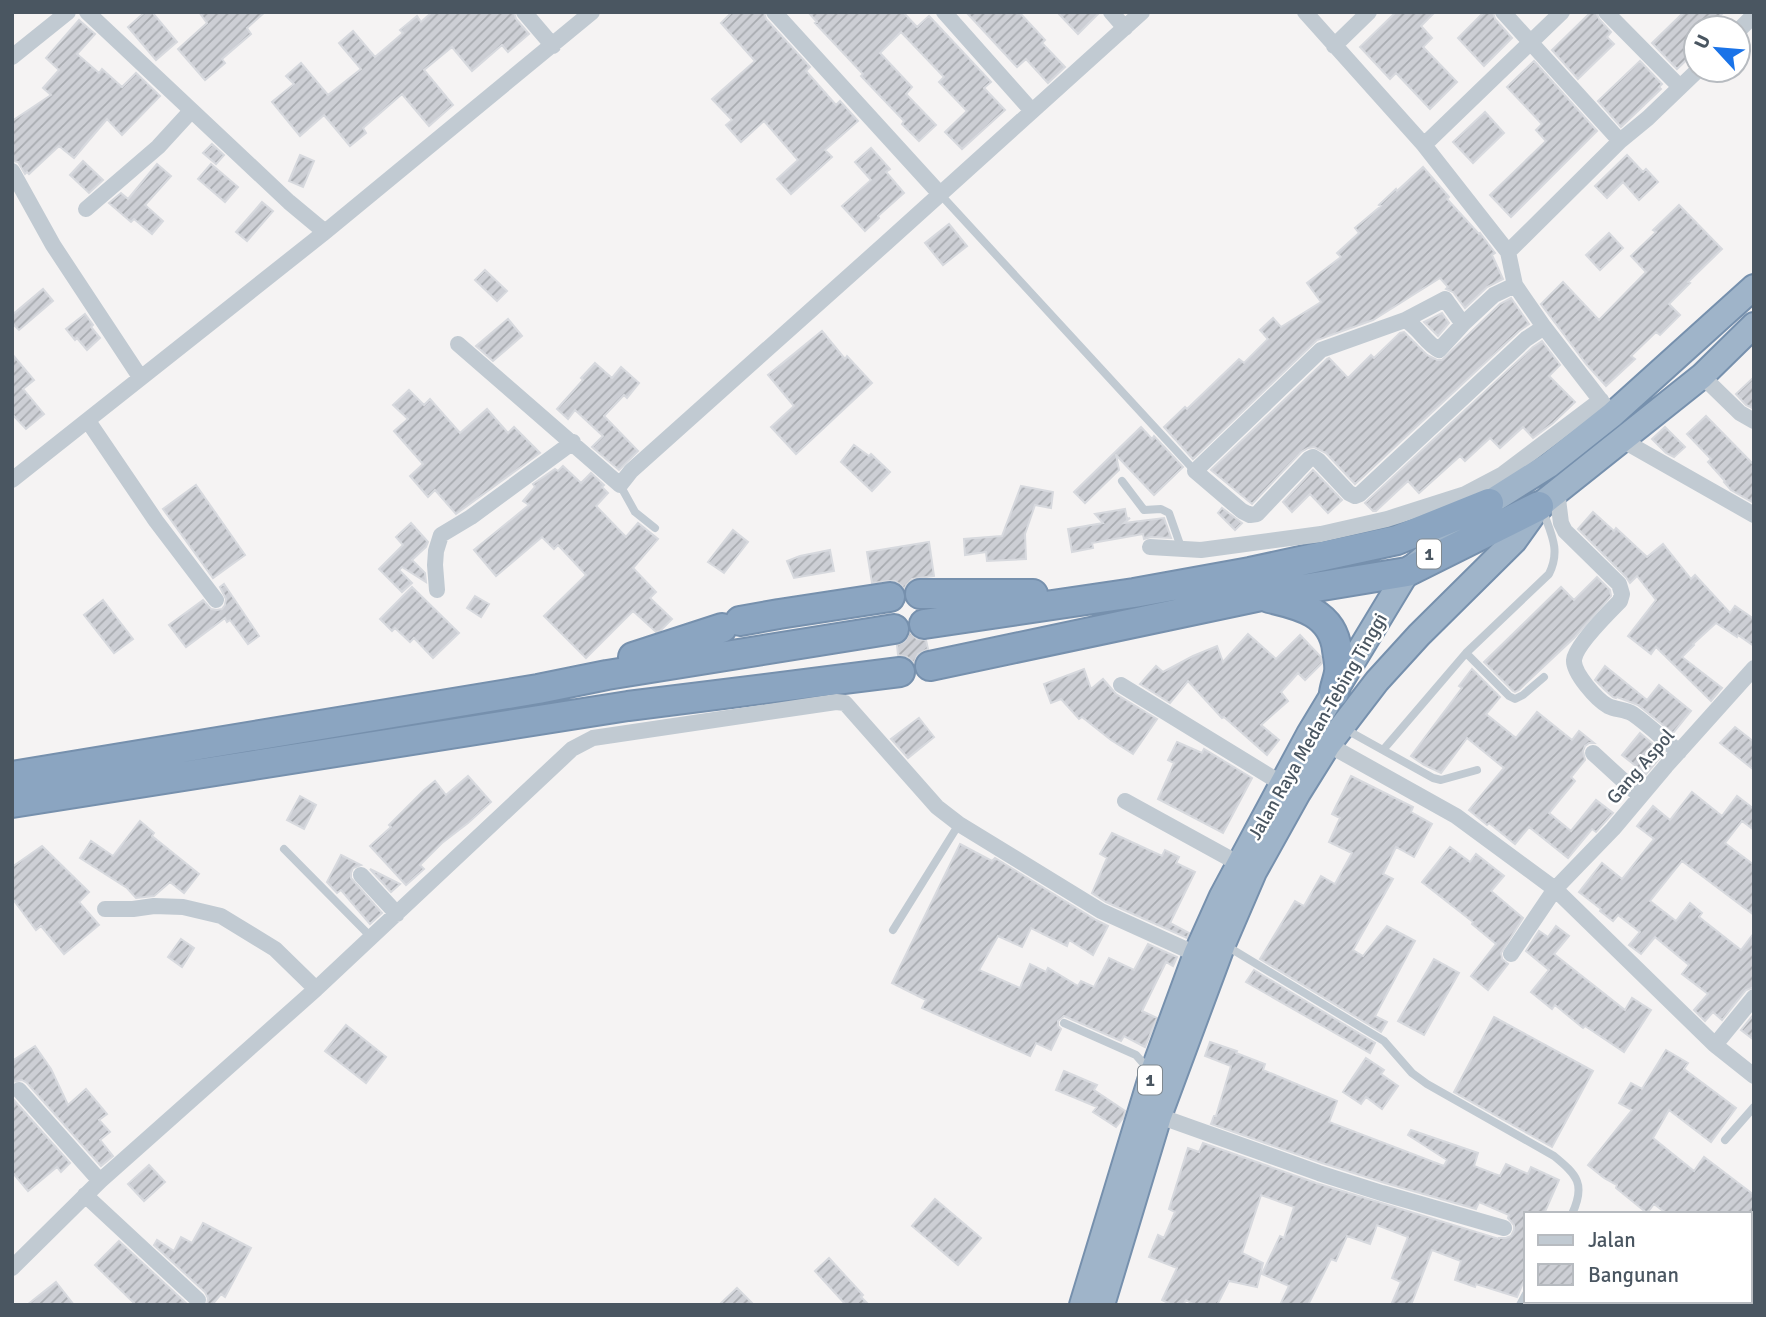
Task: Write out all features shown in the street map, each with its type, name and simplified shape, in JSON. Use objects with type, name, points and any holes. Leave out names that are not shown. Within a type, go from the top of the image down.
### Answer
[{"type":"highway","name":"Jalan Raya Medan-Tebing Tinggi","points":[[1326,736],[1334,693],[1407,572],[1489,503],[1549,465],[1607,408],[1754,288]]},
{"type":"highway","name":"Jalan Raya Medan-Tebing Tinggi","points":[[1102,1305],[1159,1116],[1223,944],[1247,868],[1290,788],[1326,736],[1419,635],[1514,541],[1546,500],[1702,376],[1754,325]]},
{"type":"highway","points":[[930,666],[1261,596],[1407,572],[1546,500]]},
{"type":"highway","points":[[924,624],[1134,593],[1250,572],[1397,540],[1489,503]]},
{"type":"highway","points":[[920,594],[1134,593]]},
{"type":"highway","points":[[1261,596],[1311,611],[1333,631],[1339,669],[1334,693]]},
{"type":"highway","points":[[538,689],[731,625],[779,614],[890,597]]},
{"type":"highway","points":[[12,776],[894,629]]},
{"type":"highway","points":[[12,803],[628,706],[900,672]]},
{"type":"highway","name":"Jalan Raya Medan-Tebing Tinggi","points":[[1082,1305],[1152,1074],[1196,954],[1222,896],[1247,868]]},
{"type":"street","points":[[12,57],[68,12]]},
{"type":"street","points":[[87,12],[289,202],[325,232]]},
{"type":"street","points":[[524,12],[553,46]]},
{"type":"street","points":[[12,480],[325,232],[592,12]]},
{"type":"street","points":[[774,12],[940,194]]},
{"type":"street","points":[[944,12],[1032,111]]},
{"type":"street","points":[[1111,12],[1125,28]]},
{"type":"street","points":[[458,344],[620,485],[631,471],[1142,12]]},
{"type":"street","points":[[1150,547],[1201,551],[1321,534],[1387,519],[1465,494],[1503,474],[1607,408],[1515,285],[1508,252],[1424,145],[1305,12]]},
{"type":"street","points":[[1334,46],[1369,12]]},
{"type":"street","points":[[1503,12],[1620,141]]},
{"type":"street","points":[[1424,145],[1562,12]]},
{"type":"street","points":[[1606,12],[1681,87]]},
{"type":"street","points":[[1508,252],[1620,141],[1684,84]]},
{"type":"street","points":[[86,209],[159,147],[191,111]]},
{"type":"street","points":[[12,171],[53,245],[140,377]]},
{"type":"street","points":[[1405,320],[1439,350],[1494,295],[1515,285]]},
{"type":"street","points":[[1463,324],[1445,299],[1405,320],[1321,350],[1195,471],[1250,515],[1257,514],[1308,459],[1313,457],[1349,493],[1355,496],[1360,494],[1526,339],[1544,327]]},
{"type":"street","points":[[1702,376],[1740,413],[1754,421]]},
{"type":"street","points":[[88,421],[156,521],[216,600]]},
{"type":"street","points":[[1622,440],[1754,515]]},
{"type":"street","points":[[437,590],[436,551],[441,535],[471,517],[573,442]]},
{"type":"street","points":[[1546,500],[1565,531],[1619,584],[1622,594],[1620,601],[1578,650],[1574,660],[1576,671],[1582,682],[1608,707],[1632,713],[1679,752]]},
{"type":"street","name":"Gang Aspol","points":[[1511,954],[1555,890],[1613,830],[1754,668]]},
{"type":"street","points":[[1121,685],[1290,788]]},
{"type":"street","points":[[12,1268],[100,1181],[316,989],[572,749],[593,738],[836,702],[845,703],[937,807],[959,824],[1101,911],[1196,954]]},
{"type":"street","points":[[1326,736],[1456,816],[1555,890],[1715,1045],[1754,1076]]},
{"type":"street","points":[[1592,753],[1640,796]]},
{"type":"street","points":[[1125,801],[1247,868]]},
{"type":"street","points":[[361,875],[397,914]]},
{"type":"street","points":[[105,909],[183,907],[221,916],[275,949],[316,989]]},
{"type":"street","points":[[1715,1045],[1754,997]]},
{"type":"street","points":[[19,1090],[100,1181]]},
{"type":"street","points":[[1159,1116],[1381,1193],[1504,1228]]},
{"type":"street","points":[[85,1195],[198,1300]]},
{"type":"lane","points":[[940,194],[1195,471]]},
{"type":"lane","points":[[1122,481],[1144,510],[1161,509],[1169,513],[1181,550]]},
{"type":"lane","points":[[620,485],[635,512],[655,528]]},
{"type":"lane","points":[[1383,750],[1466,653],[1549,573],[1556,552],[1546,500]]},
{"type":"lane","points":[[1466,653],[1515,699],[1544,677]]},
{"type":"lane","points":[[1326,736],[1383,750],[1441,780],[1477,771]]},
{"type":"lane","points":[[893,930],[959,824]]},
{"type":"lane","points":[[284,849],[372,937]]},
{"type":"lane","points":[[1223,944],[1384,1041],[1412,1073],[1427,1084],[1554,1156],[1572,1170],[1578,1184],[1579,1199],[1573,1212]]},
{"type":"lane","points":[[1064,1023],[1136,1055],[1152,1074]]},
{"type":"lane","points":[[1725,1140],[1754,1107]]},
{"type":"building","points":[[145,12],[152,12],[177,42],[156,60],[128,27]]},
{"type":"building","points":[[199,12],[265,12],[247,28],[251,34],[222,59],[225,63],[205,80],[178,49],[207,23]]},
{"type":"building","points":[[432,12],[514,12],[516,19],[529,34],[508,52],[502,45],[472,71],[452,47],[424,70],[453,105],[429,126],[402,94],[363,128],[366,133],[350,146],[324,115],[300,136],[272,102],[294,84],[286,76],[301,63],[328,95],[361,69],[339,43],[353,31],[375,57],[403,33],[400,30],[417,16],[421,22]]},
{"type":"building","points":[[732,12],[764,12],[766,19],[810,67],[806,71],[836,105],[840,101],[858,121],[825,150],[832,157],[791,194],[777,179],[798,160],[764,121],[741,142],[726,125],[732,120],[712,99],[755,61],[721,23]]},
{"type":"building","points":[[808,12],[903,12],[917,27],[929,16],[991,82],[984,88],[1005,110],[962,149],[945,132],[967,111],[939,82],[944,77],[901,32],[880,53],[912,87],[906,94],[936,125],[919,141]]},
{"type":"building","points":[[966,12],[1019,12],[1045,40],[1042,43],[1065,67],[1048,83],[1026,59],[1017,67]]},
{"type":"building","points":[[1057,12],[1100,12],[1078,34]]},
{"type":"building","points":[[1396,12],[1435,12],[1421,26],[1432,38],[1423,47],[1457,82],[1430,109],[1396,73],[1390,79],[1360,47]]},
{"type":"building","points":[[1484,12],[1493,12],[1495,19],[1512,38],[1484,66],[1458,38]]},
{"type":"building","points":[[1591,12],[1596,12],[1611,32],[1607,37],[1614,44],[1578,79],[1552,50]]},
{"type":"building","points":[[1684,12],[1724,12],[1682,14],[1682,64],[1677,69],[1652,43]]},
{"type":"building","points":[[79,20],[95,34],[77,54],[99,73],[102,69],[122,87],[136,73],[160,96],[122,135],[107,119],[74,158],[59,146],[29,174],[25,174],[18,162],[12,161],[12,121],[51,95],[43,88],[59,70],[46,58]]},
{"type":"building","points":[[1534,61],[1597,131],[1511,217],[1490,195],[1546,141],[1536,130],[1542,124],[1507,87]]},
{"type":"building","points":[[1640,61],[1662,84],[1659,87],[1661,89],[1621,127],[1598,101]]},
{"type":"building","points":[[1485,112],[1504,133],[1473,163],[1453,142]]},
{"type":"building","points":[[212,144],[224,155],[216,164],[203,153]]},
{"type":"building","points":[[871,148],[890,169],[886,172],[904,193],[865,231],[842,206],[871,180],[855,162]]},
{"type":"building","points":[[300,155],[314,161],[303,187],[289,181]]},
{"type":"building","points":[[1627,155],[1643,172],[1646,169],[1658,182],[1639,200],[1623,182],[1607,198],[1595,186]]},
{"type":"building","points":[[83,161],[103,180],[89,193],[70,175]]},
{"type":"building","points":[[157,164],[171,176],[145,205],[163,221],[152,234],[134,219],[131,222],[109,203],[121,193],[128,199]]},
{"type":"building","points":[[211,164],[238,187],[225,202],[198,179]]},
{"type":"building","points":[[1423,167],[1449,197],[1447,199],[1495,253],[1492,255],[1503,279],[1487,287],[1465,308],[1453,292],[1446,289],[1448,287],[1440,278],[1373,320],[1317,340],[1193,459],[1164,427],[1185,407],[1187,409],[1239,359],[1244,363],[1268,339],[1260,330],[1273,318],[1281,327],[1321,302],[1307,283],[1341,257],[1337,253],[1359,233],[1355,228]]},
{"type":"building","points":[[262,202],[273,211],[247,241],[236,232]]},
{"type":"building","points":[[1679,205],[1722,249],[1669,304],[1680,315],[1660,335],[1656,332],[1631,356],[1635,359],[1606,386],[1541,304],[1563,282],[1599,320],[1646,272],[1631,256]]},
{"type":"building","points":[[949,224],[967,246],[943,265],[925,243]]},
{"type":"building","points":[[1609,233],[1623,248],[1600,270],[1586,255]]},
{"type":"building","points":[[485,270],[507,291],[497,301],[475,280]]},
{"type":"building","points":[[43,289],[53,301],[19,330],[12,323],[12,315]]},
{"type":"building","points":[[1511,298],[1529,324],[1355,484],[1326,453],[1314,447],[1301,452],[1252,504],[1211,470],[1327,359],[1348,378],[1371,355],[1374,358],[1404,332],[1427,355],[1442,360],[1500,304]]},
{"type":"building","points":[[1442,313],[1449,323],[1438,336],[1424,322]]},
{"type":"building","points":[[85,314],[100,338],[87,350],[66,329]]},
{"type":"building","points":[[508,319],[522,336],[493,361],[476,346]]},
{"type":"building","points":[[822,331],[845,359],[847,356],[872,383],[796,454],[771,427],[794,406],[768,375]]},
{"type":"building","points":[[1542,341],[1560,365],[1549,376],[1575,402],[1553,423],[1533,438],[1523,427],[1500,448],[1490,438],[1465,461],[1460,456],[1419,493],[1408,481],[1376,511],[1365,503],[1533,347]]},
{"type":"building","points":[[12,354],[34,380],[23,389],[44,414],[26,429],[12,414]]},
{"type":"building","points":[[595,363],[612,378],[621,367],[639,383],[627,398],[624,395],[604,416],[638,451],[619,470],[592,447],[603,436],[575,410],[568,419],[557,409]]},
{"type":"building","points":[[1754,377],[1754,409],[1736,394]]},
{"type":"building","points":[[409,390],[424,405],[430,399],[460,433],[487,409],[508,433],[514,427],[540,453],[456,514],[435,490],[428,497],[410,476],[423,464],[394,431],[408,419],[393,405]]},
{"type":"building","points":[[1706,416],[1754,465],[1754,503],[1731,490],[1708,462],[1711,459],[1687,434]]},
{"type":"building","points":[[1141,427],[1152,439],[1154,436],[1183,467],[1154,495],[1116,455],[1119,470],[1085,503],[1074,492]]},
{"type":"building","points":[[1665,427],[1685,447],[1674,457],[1652,439]]},
{"type":"building","points":[[854,445],[869,456],[871,454],[890,472],[872,491],[841,462]]},
{"type":"building","points":[[563,466],[581,483],[591,473],[604,485],[602,487],[608,493],[596,506],[626,537],[638,523],[658,539],[633,568],[656,592],[650,598],[672,619],[656,632],[633,611],[586,658],[544,616],[586,575],[558,545],[554,549],[542,537],[496,576],[474,550],[529,505],[523,501],[535,487],[533,484]]},
{"type":"building","points":[[1313,470],[1342,500],[1328,513],[1310,494],[1292,512],[1283,502]]},
{"type":"building","points":[[196,485],[245,555],[213,578],[163,509]]},
{"type":"building","points":[[1021,486],[1053,492],[1051,508],[1035,505],[1025,534],[1026,559],[987,561],[986,552],[965,555],[964,539],[1002,536]]},
{"type":"building","points":[[1222,508],[1242,523],[1235,530],[1218,513]]},
{"type":"building","points":[[1125,509],[1127,519],[1130,518],[1124,523],[1164,518],[1171,538],[1144,539],[1143,534],[1092,543],[1093,548],[1072,552],[1068,529],[1103,523],[1095,514]]},
{"type":"building","points":[[1593,512],[1614,531],[1616,528],[1647,557],[1663,544],[1691,579],[1695,575],[1730,613],[1735,606],[1754,619],[1754,646],[1716,623],[1682,657],[1722,688],[1711,701],[1656,647],[1651,654],[1628,636],[1656,600],[1637,576],[1630,583],[1578,529]]},
{"type":"building","points":[[411,523],[428,542],[412,560],[425,573],[426,582],[402,567],[399,570],[412,583],[402,592],[379,569],[403,545],[396,537]]},
{"type":"building","points":[[733,530],[748,542],[724,573],[708,562]]},
{"type":"building","points":[[929,542],[934,576],[912,579],[904,590],[895,581],[872,583],[867,552]]},
{"type":"building","points":[[830,550],[834,571],[794,578],[787,561]]},
{"type":"building","points":[[1597,577],[1610,590],[1611,596],[1574,638],[1519,690],[1513,691],[1484,662],[1561,587],[1574,600]]},
{"type":"building","points":[[224,584],[259,636],[248,644],[230,620],[227,622],[225,618],[186,647],[169,625],[203,600],[211,609],[222,609],[226,599],[220,587]]},
{"type":"building","points":[[412,587],[459,633],[433,658],[414,638],[410,642],[395,628],[392,631],[380,619]]},
{"type":"building","points":[[475,596],[489,604],[481,617],[467,608]]},
{"type":"building","points":[[103,600],[133,639],[114,653],[84,615]]},
{"type":"building","points":[[910,632],[917,639],[926,640],[928,649],[918,654],[914,663],[907,657],[898,655],[897,645],[905,641]]},
{"type":"building","points":[[1248,634],[1276,659],[1300,635],[1322,661],[1305,680],[1298,673],[1281,692],[1288,701],[1261,725],[1279,740],[1267,755],[1222,718],[1188,681],[1170,703],[1140,684],[1156,666],[1163,672],[1217,646],[1223,662]]},
{"type":"building","points":[[1605,666],[1647,700],[1659,685],[1691,711],[1673,733],[1638,705],[1613,697],[1605,690],[1595,680]]},
{"type":"building","points":[[1084,669],[1091,689],[1103,679],[1116,694],[1157,719],[1133,754],[1082,717],[1079,719],[1061,699],[1051,703],[1044,684]]},
{"type":"building","points":[[1472,669],[1500,697],[1486,714],[1516,738],[1537,712],[1572,740],[1579,731],[1594,743],[1585,746],[1585,760],[1571,777],[1575,781],[1549,813],[1571,831],[1596,800],[1613,813],[1596,832],[1592,829],[1568,858],[1529,827],[1515,844],[1469,810],[1504,768],[1467,738],[1441,773],[1411,756],[1462,688],[1459,686]]},
{"type":"building","points":[[919,718],[934,737],[908,758],[891,739]]},
{"type":"building","points":[[1735,727],[1754,742],[1754,770],[1720,743]]},
{"type":"building","points":[[1640,733],[1664,753],[1646,774],[1622,755]]},
{"type":"building","points":[[1177,742],[1202,753],[1204,749],[1252,778],[1223,833],[1158,799],[1174,763],[1168,760]]},
{"type":"building","points":[[468,776],[491,802],[442,843],[420,865],[424,869],[406,885],[370,846],[435,781],[446,795]]},
{"type":"building","points":[[1351,776],[1413,807],[1411,812],[1432,824],[1414,857],[1396,847],[1383,874],[1393,879],[1353,950],[1363,956],[1387,926],[1415,941],[1375,1016],[1387,1022],[1381,1032],[1260,959],[1295,901],[1304,906],[1321,876],[1335,884],[1352,853],[1329,842],[1340,818],[1332,814]]},
{"type":"building","points":[[1692,792],[1722,816],[1737,796],[1754,809],[1754,830],[1742,821],[1725,843],[1754,865],[1754,915],[1682,861],[1650,901],[1676,921],[1690,903],[1702,913],[1699,917],[1741,950],[1754,933],[1754,987],[1746,990],[1722,1020],[1713,1012],[1705,1021],[1694,1010],[1708,994],[1682,974],[1689,965],[1655,937],[1641,954],[1629,945],[1640,932],[1618,915],[1613,921],[1579,892],[1602,863],[1622,879],[1654,839],[1637,826],[1653,806],[1670,820]]},
{"type":"building","points":[[300,796],[316,805],[304,829],[287,820]]},
{"type":"building","points":[[140,821],[154,833],[152,836],[199,874],[184,893],[170,882],[154,896],[136,898],[127,888],[80,858],[91,841],[113,856]]},
{"type":"building","points":[[1112,833],[1162,856],[1165,850],[1179,857],[1176,863],[1195,872],[1170,923],[1189,933],[1187,938],[1106,902],[1092,893],[1107,858],[1100,854]]},
{"type":"building","points":[[960,844],[992,861],[995,858],[1108,926],[1093,955],[1069,940],[1067,946],[1031,928],[1022,947],[998,936],[979,970],[1020,988],[1030,964],[1046,972],[1048,968],[1078,986],[1081,981],[1094,987],[1109,958],[1134,970],[1148,944],[1177,957],[1173,966],[1166,962],[1142,1011],[1157,1018],[1145,1047],[1124,1036],[1121,1041],[1064,1016],[1058,1021],[1061,1029],[1051,1050],[1036,1043],[1030,1056],[922,1008],[926,1000],[892,983]]},
{"type":"building","points":[[42,846],[89,892],[79,902],[99,925],[64,954],[41,926],[36,930],[12,898],[12,867]]},
{"type":"building","points":[[1450,847],[1470,862],[1476,854],[1504,876],[1491,891],[1523,918],[1501,953],[1502,959],[1508,964],[1488,990],[1471,976],[1496,944],[1422,882]]},
{"type":"building","points":[[341,855],[361,865],[353,868],[351,878],[382,913],[370,924],[341,890],[337,893],[327,882]]},
{"type":"building","points":[[370,869],[400,884],[391,892]]},
{"type":"building","points":[[1556,926],[1569,936],[1554,954],[1625,1010],[1632,998],[1651,1010],[1624,1052],[1585,1026],[1583,1028],[1555,1005],[1552,1009],[1531,992],[1549,970],[1526,951],[1539,931],[1548,937]]},
{"type":"building","points":[[181,939],[194,948],[182,967],[168,957]]},
{"type":"building","points":[[1434,959],[1459,973],[1424,1035],[1398,1021]]},
{"type":"building","points":[[1254,970],[1375,1043],[1370,1053],[1246,982]]},
{"type":"building","points":[[1754,1014],[1754,1040],[1741,1030]]},
{"type":"building","points":[[1494,1017],[1593,1071],[1552,1147],[1454,1092]]},
{"type":"building","points":[[346,1025],[386,1057],[366,1083],[325,1051]]},
{"type":"building","points":[[1210,1042],[1237,1051],[1236,1053],[1265,1064],[1263,1070],[1337,1101],[1329,1122],[1444,1166],[1447,1160],[1408,1135],[1411,1130],[1478,1153],[1474,1166],[1500,1176],[1506,1164],[1528,1174],[1531,1167],[1559,1180],[1545,1212],[1524,1212],[1524,1281],[1517,1297],[1455,1280],[1461,1261],[1432,1250],[1411,1305],[1391,1305],[1401,1282],[1392,1278],[1408,1237],[1377,1225],[1370,1244],[1347,1236],[1336,1261],[1331,1259],[1308,1305],[1280,1305],[1289,1286],[1262,1274],[1280,1236],[1284,1238],[1294,1207],[1261,1195],[1242,1253],[1263,1263],[1257,1287],[1229,1281],[1217,1305],[1195,1305],[1186,1300],[1183,1305],[1172,1305],[1162,1300],[1177,1268],[1149,1257],[1158,1235],[1164,1238],[1175,1212],[1169,1209],[1188,1148],[1199,1152],[1203,1143],[1316,1183],[1499,1239],[1511,1236],[1514,1230],[1509,1215],[1479,1202],[1476,1209],[1385,1183],[1211,1124],[1216,1116],[1231,1066],[1205,1056]]},
{"type":"building","points":[[35,1046],[51,1069],[68,1105],[86,1089],[107,1114],[99,1120],[110,1132],[100,1140],[113,1156],[101,1166],[27,1083],[22,1080],[12,1082],[12,1061]]},
{"type":"building","points":[[1666,1050],[1688,1063],[1684,1069],[1736,1108],[1711,1142],[1669,1110],[1653,1138],[1694,1171],[1704,1157],[1754,1195],[1754,1214],[1664,1212],[1654,1204],[1646,1212],[1616,1188],[1617,1185],[1588,1165],[1632,1110],[1619,1103],[1631,1083],[1642,1089]]},
{"type":"building","points":[[1366,1058],[1384,1070],[1381,1074],[1398,1086],[1382,1109],[1366,1097],[1361,1104],[1343,1092]]},
{"type":"building","points":[[1064,1071],[1097,1085],[1094,1090],[1125,1111],[1116,1127],[1093,1112],[1097,1107],[1056,1090]]},
{"type":"building","points":[[12,1098],[70,1163],[61,1172],[57,1167],[28,1191],[12,1172]]},
{"type":"building","points":[[149,1165],[165,1182],[144,1201],[128,1184]]},
{"type":"building","points":[[935,1199],[981,1238],[958,1265],[912,1226]]},
{"type":"building","points":[[203,1223],[251,1248],[225,1297],[221,1294],[212,1305],[207,1305],[205,1292],[154,1245],[157,1240],[174,1251],[181,1237],[192,1243]]},
{"type":"building","points":[[119,1241],[188,1305],[136,1305],[95,1265]]},
{"type":"building","points":[[829,1258],[869,1305],[846,1305],[815,1271]]},
{"type":"building","points":[[56,1282],[74,1305],[27,1305]]},
{"type":"building","points":[[737,1288],[754,1305],[719,1305]]}]
